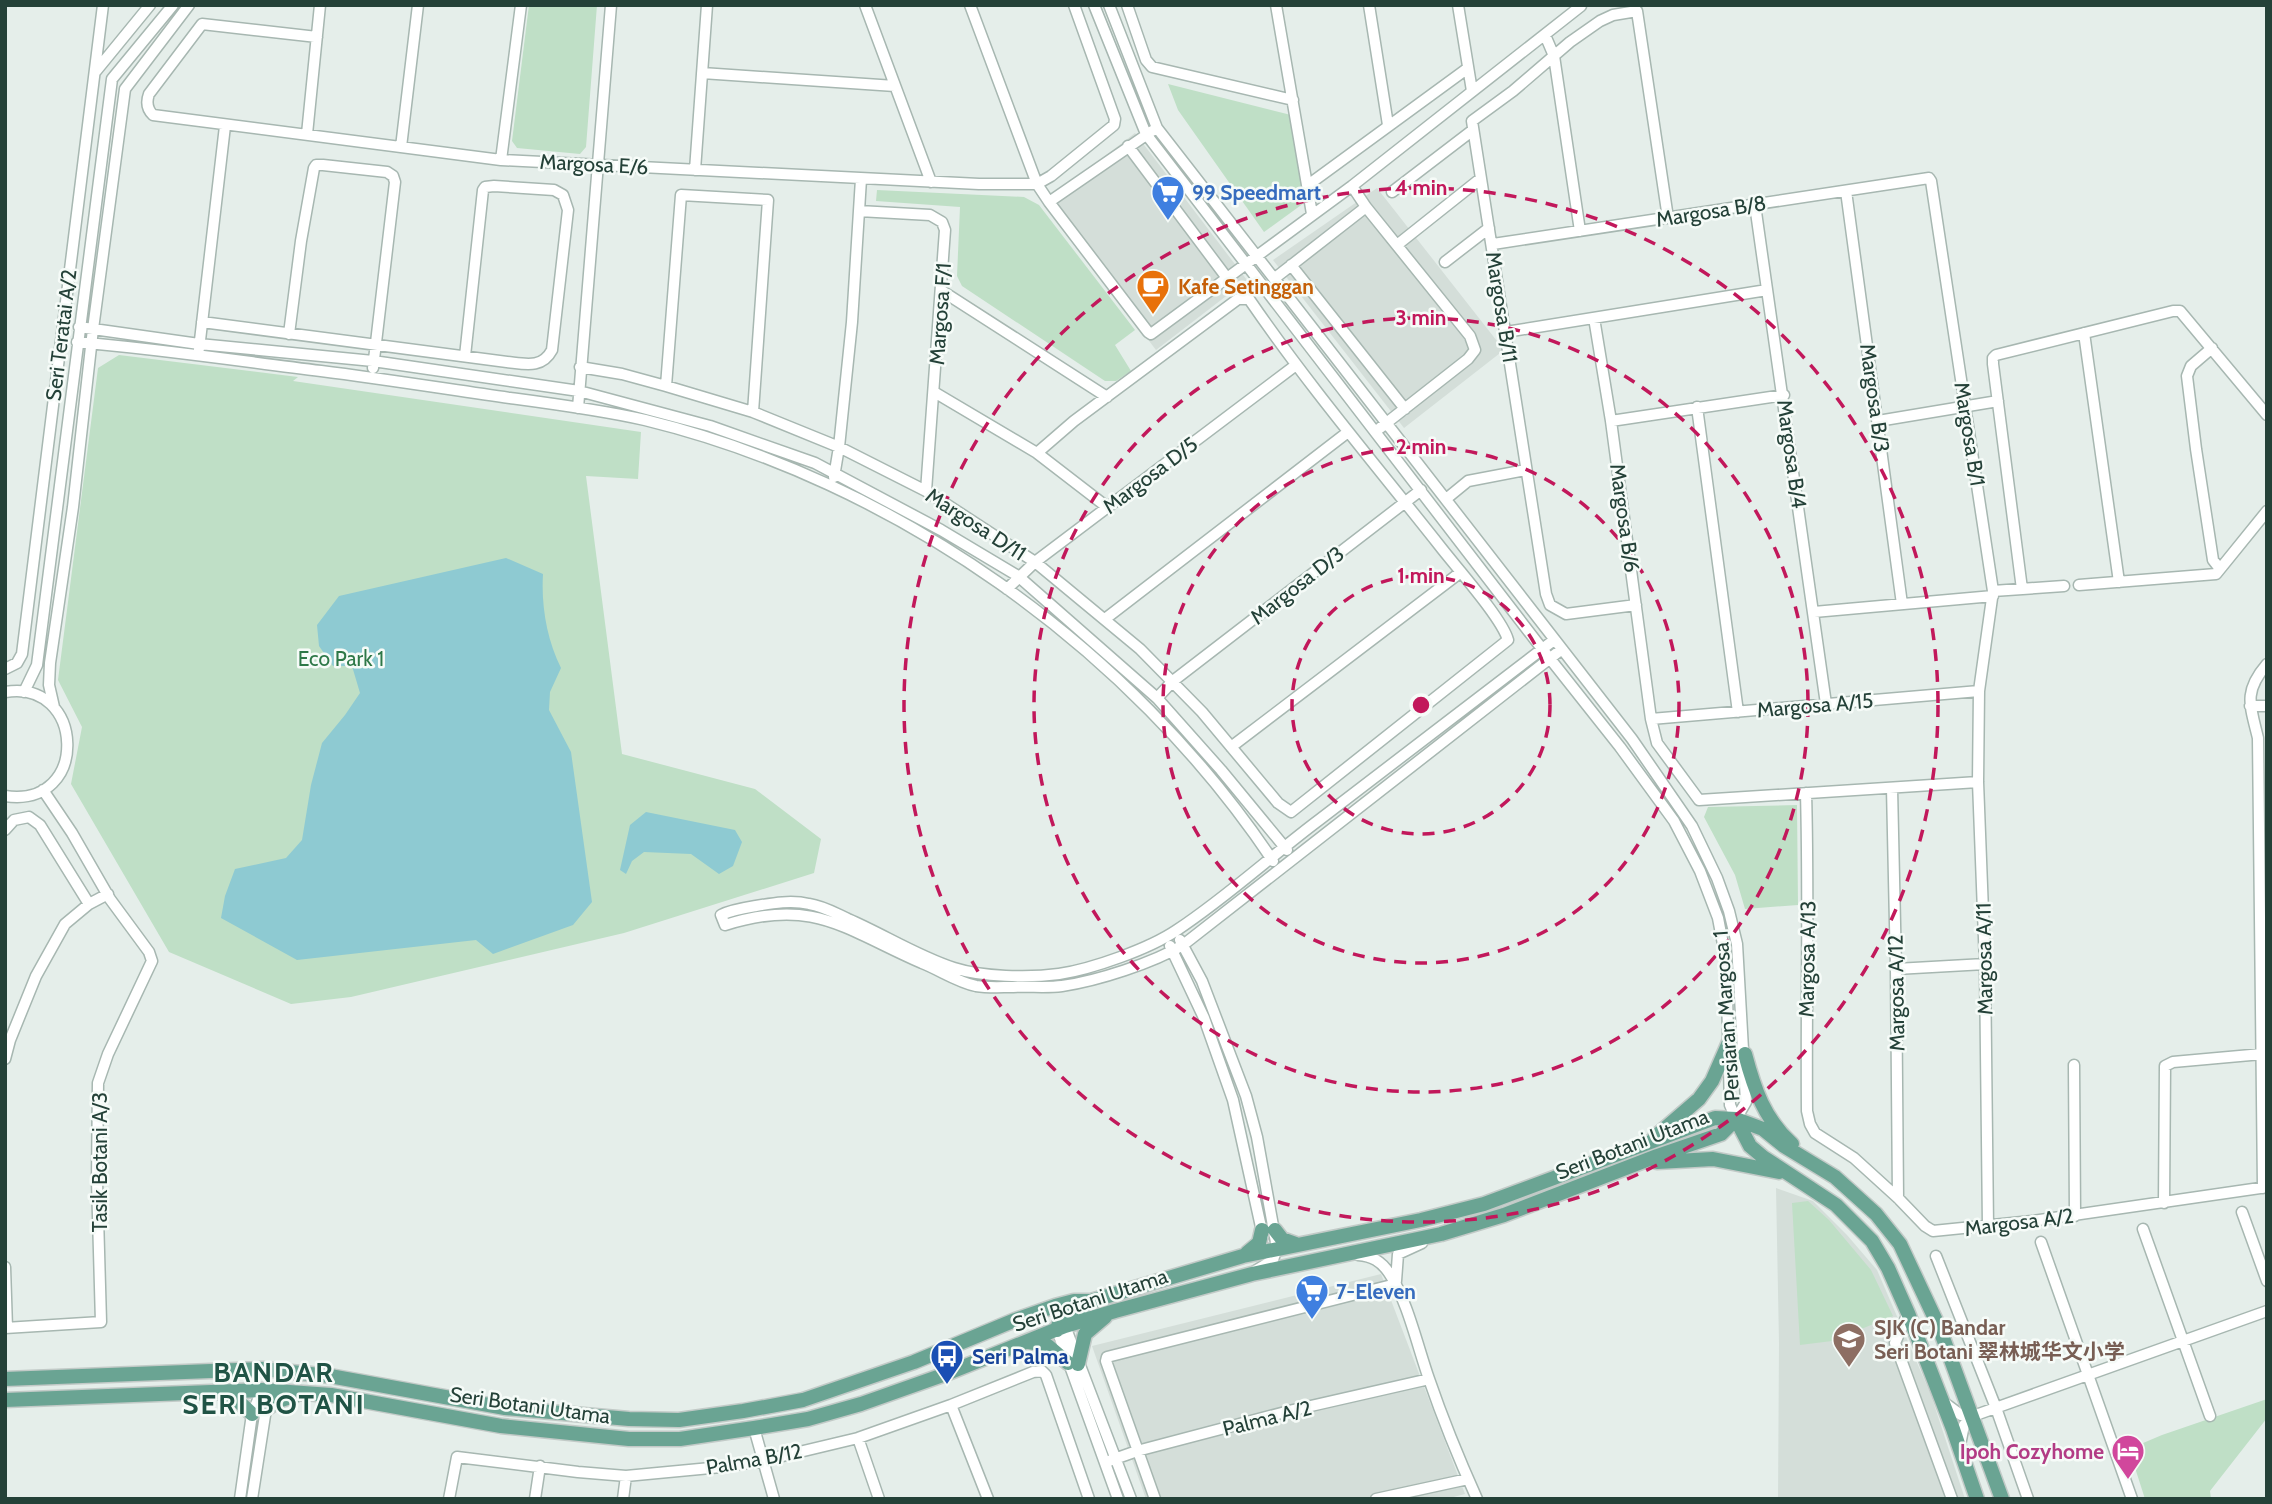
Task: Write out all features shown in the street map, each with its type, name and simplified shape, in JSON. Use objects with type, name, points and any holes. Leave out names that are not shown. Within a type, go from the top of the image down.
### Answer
[{"type":"main road","points":[[1649,1142],[1699,1099],[1712,1080],[1730,1040]]},
{"type":"main road","points":[[1745,1054],[1755,1092],[1768,1117],[1786,1139],[1816,1166]]},
{"type":"main road","name":"Seri Botani Utama","points":[[5,1379],[262,1369],[394,1387],[505,1408],[629,1419],[679,1420],[743,1411],[803,1400],[914,1362],[1015,1320],[1074,1301],[1091,1301],[1243,1256],[1272,1253],[1297,1244],[1421,1220],[1484,1204],[1715,1118],[1736,1119]]},
{"type":"main road","points":[[1736,1119],[1763,1129],[1851,1190],[1900,1244],[1939,1327],[2002,1499]]},
{"type":"main road","points":[[1736,1119],[1750,1146],[1787,1174],[1836,1205],[1872,1241],[1888,1268],[1908,1313],[1977,1499]]},
{"type":"main road","name":"Seri Botani Utama","points":[[5,1400],[262,1390],[331,1395],[501,1426],[629,1439],[680,1439],[754,1428],[808,1419],[861,1404],[943,1375],[1060,1326],[1252,1274],[1441,1234],[1504,1215],[1721,1134],[1736,1119]]},
{"type":"main road","points":[[1638,1163],[1713,1159],[1787,1174]]},
{"type":"main road","points":[[1243,1256],[1259,1243],[1268,1230],[1297,1244]]},
{"type":"main road","points":[[1015,1320],[1023,1325],[1043,1320],[1060,1326],[1065,1314],[1091,1301]]},
{"type":"main road","points":[[1024,1341],[1048,1346],[1073,1364],[1085,1334],[1115,1311]]},
{"type":"main road","points":[[243,1369],[262,1390],[276,1380],[314,1375]]},
{"type":"main road","points":[[221,1392],[259,1412],[278,1401],[304,1393]]},
{"type":"street","name":"Seri Teratai A/2","points":[[5,669],[17,663],[22,654],[103,5]]},
{"type":"street","points":[[95,72],[150,5]]},
{"type":"street","points":[[24,691],[37,665],[112,79],[173,5]]},
{"type":"street","points":[[54,707],[49,685],[50,663],[73,508],[93,329],[125,89],[190,5]]},
{"type":"street","points":[[307,134],[320,5]]},
{"type":"street","points":[[401,147],[418,5]]},
{"type":"street","points":[[502,160],[521,5]]},
{"type":"street","points":[[578,408],[611,5]]},
{"type":"street","points":[[695,170],[707,5]]},
{"type":"street","points":[[864,5],[931,181]]},
{"type":"street","points":[[970,5],[1037,184],[1048,202],[1151,334],[1352,186],[1581,6]]},
{"type":"street","points":[[1037,184],[1051,176],[1114,125],[1115,119],[1074,5]]},
{"type":"street","name":"Persiaran Margosa 1","points":[[1094,5],[1146,134],[1620,747],[1674,821],[1700,871],[1718,918],[1726,960],[1730,1105],[1736,1119]]},
{"type":"street","name":"Persiaran Margosa 1","points":[[1109,5],[1157,128],[1632,739],[1684,814],[1708,858],[1729,911],[1737,944],[1746,1102],[1736,1119]]},
{"type":"street","points":[[1127,5],[1146,60],[1152,67],[1293,100]]},
{"type":"street","points":[[1276,5],[1312,214]]},
{"type":"street","points":[[1369,5],[1388,125]]},
{"type":"street","points":[[1458,5],[1472,92]]},
{"type":"street","points":[[1392,192],[1473,130],[1472,121],[1513,91],[1570,42],[1613,15],[1637,12],[1668,218]]},
{"type":"street","name":"Margosa E/6","points":[[317,37],[202,24],[149,94],[148,105],[153,116],[502,160],[861,179],[1037,184]]},
{"type":"street","points":[[1545,35],[1555,57],[1580,231]]},
{"type":"street","points":[[1308,185],[1468,68]]},
{"type":"street","points":[[702,73],[895,86]]},
{"type":"street","points":[[108,105],[123,107]]},
{"type":"street","points":[[198,356],[225,126]]},
{"type":"street","points":[[1048,202],[1157,128]]},
{"type":"street","name":"Margosa B/11","points":[[1473,130],[1546,594],[1550,605],[1566,614],[1636,604]]},
{"type":"street","points":[[1128,146],[1227,278]]},
{"type":"street","points":[[289,334],[316,165],[387,172],[393,176],[395,183],[371,377]]},
{"type":"street","name":"Margosa B/8","points":[[1493,244],[1929,178]]},
{"type":"street","name":"Margosa B/1","points":[[1929,178],[1993,594],[1979,691]]},
{"type":"street","points":[[830,486],[836,473],[852,322],[861,179]]},
{"type":"street","points":[[1396,245],[1480,179]]},
{"type":"street","points":[[97,186],[111,189]]},
{"type":"street","points":[[202,322],[534,365],[542,362],[552,350],[568,210],[563,195],[554,190],[490,186],[483,190],[465,356]]},
{"type":"street","points":[[1352,186],[1470,336],[1475,349],[1468,359],[1375,433]]},
{"type":"street","name":"Margosa B/3","points":[[1846,191],[1902,604]]},
{"type":"street","points":[[666,386],[681,195],[768,200],[753,412]]},
{"type":"street","name":"Margosa B/4","points":[[1755,205],[1826,704]]},
{"type":"street","points":[[1275,278],[1366,207]]},
{"type":"street","name":"Margosa F/1","points":[[859,211],[930,215],[942,222],[945,230],[926,491]]},
{"type":"street","points":[[1445,262],[1489,228]]},
{"type":"street","points":[[1291,265],[1405,409]]},
{"type":"street","points":[[942,290],[1107,397]]},
{"type":"street","points":[[1506,332],[1767,290]]},
{"type":"street","points":[[1037,453],[1238,299],[1249,299],[1348,432],[1461,572],[1231,747]]},
{"type":"street","points":[[2022,589],[1993,364],[1996,355],[2180,311],[2267,415]]},
{"type":"street","name":"Margosa B/6","points":[[1594,318],[1611,421],[1651,719],[1657,743],[1699,800]]},
{"type":"street","points":[[79,327],[199,344],[373,361],[579,391],[722,430],[777,448],[836,473],[941,530],[1018,576],[1157,698],[1293,858]]},
{"type":"street","points":[[2084,333],[2119,582]]},
{"type":"street","points":[[77,342],[371,377],[644,420],[710,439],[830,486],[905,524],[1007,589],[1048,619],[1146,705],[1171,732],[1239,812],[1279,869]]},
{"type":"street","points":[[2212,348],[2191,366],[2187,376],[2213,560],[2220,569]]},
{"type":"street","name":"Margosa D/5","points":[[1007,589],[1035,562],[1296,365]]},
{"type":"street","name":"Margosa D/11","points":[[580,367],[622,374],[753,412],[839,447],[926,491],[1035,562],[1140,649],[1202,712],[1278,803],[1291,812],[1508,640],[1488,607],[1461,572]]},
{"type":"street","points":[[934,392],[1037,453],[1107,507]]},
{"type":"street","points":[[1611,421],[1784,395]]},
{"type":"street","points":[[1878,421],[1998,401]]},
{"type":"street","points":[[1697,407],[1738,712]]},
{"type":"street","points":[[1105,619],[1348,432]]},
{"type":"street","points":[[1446,499],[1468,481],[1526,470]]},
{"type":"street","name":"Margosa D/3","points":[[1157,698],[1173,681],[1421,490]]},
{"type":"street","points":[[2079,585],[2216,574],[2267,511]]},
{"type":"street","points":[[1814,612],[2064,586]]},
{"type":"street","points":[[1558,644],[1539,645],[1530,659],[1171,934],[1106,962],[1059,974],[999,981],[975,986],[821,917],[768,914],[725,925],[721,915],[767,904],[808,903],[876,931],[926,957],[999,981],[1061,986],[1111,974],[1183,945],[1550,659],[1558,644]]},
{"type":"street","points":[[2265,1188],[2262,1054],[2262,738],[2250,706],[2252,684],[2267,664]]},
{"type":"street","points":[[1538,668],[1560,672]]},
{"type":"street","points":[[5,692],[24,691],[40,697],[54,707],[63,720],[69,751],[60,774],[43,790],[30,796],[5,796]]},
{"type":"street","name":"Margosa A/15","points":[[1651,719],[1979,691]]},
{"type":"street","name":"Margosa A/11","points":[[1979,691],[1978,782],[1985,964],[1988,1227]]},
{"type":"street","points":[[2250,706],[2267,706]]},
{"type":"street","points":[[1674,821],[1699,800],[1978,782]]},
{"type":"street","name":"Margosa A/12","points":[[1892,788],[1898,1198]]},
{"type":"street","points":[[5,1059],[36,976],[65,924],[89,904],[108,894],[43,790]]},
{"type":"street","name":"Margosa A/13","points":[[1806,793],[1808,877],[1805,984],[1807,1111],[1810,1124]]},
{"type":"street","points":[[5,830],[14,820],[29,817],[40,825],[89,904]]},
{"type":"street","name":"Tasik Botani A/3","points":[[6,1328],[101,1322],[97,1181],[98,1083],[108,1054],[152,961],[152,957],[108,894]]},
{"type":"street","points":[[1171,934],[1183,945],[1202,981],[1246,1096],[1259,1146],[1272,1253]]},
{"type":"street","points":[[1171,934],[1172,951],[1190,986],[1233,1100],[1268,1230]]},
{"type":"street","points":[[1896,969],[1985,964]]},
{"type":"street","points":[[975,986],[976,973]]},
{"type":"street","points":[[1190,986],[1202,981]]},
{"type":"street","points":[[2164,1203],[2165,1066],[2173,1062],[2262,1054]]},
{"type":"street","points":[[2074,1065],[2075,1216]]},
{"type":"street","points":[[1233,1100],[1246,1096]]},
{"type":"street","name":"Margosa A/2","points":[[1810,1124],[1815,1133],[1854,1158],[1933,1231],[2075,1216],[2265,1188]]},
{"type":"street","points":[[2242,1212],[2267,1281]]},
{"type":"street","points":[[2143,1229],[2210,1416]]},
{"type":"street","points":[[1396,1284],[1398,1254],[1441,1234]]},
{"type":"street","points":[[2041,1242],[2132,1499]]},
{"type":"street","points":[[1272,1253],[1293,1265]]},
{"type":"street","points":[[1252,1274],[1272,1253]]},
{"type":"street","points":[[1338,1256],[1370,1256],[1378,1260],[1396,1284],[1447,1432],[1477,1499]]},
{"type":"street","points":[[1936,1256],[1996,1408],[2028,1499]]},
{"type":"street","points":[[5,1267],[6,1328]]},
{"type":"street","points":[[1155,1499],[1106,1361],[1107,1357],[1396,1284]]},
{"type":"street","points":[[1942,1401],[1961,1415],[1973,1416],[2267,1311]]},
{"type":"street","points":[[1908,1313],[1895,1343],[1952,1499]]},
{"type":"street","points":[[1060,1326],[1111,1459],[1131,1499]]},
{"type":"street","name":"Palma B/12","points":[[449,1499],[457,1457],[626,1476],[762,1461],[858,1438],[951,1405],[1032,1372],[1042,1371],[1046,1375],[1089,1499]]},
{"type":"street","name":"Palma A/2","points":[[1111,1459],[1293,1410],[1429,1379]]},
{"type":"street","points":[[252,1499],[262,1390]]},
{"type":"street","points":[[951,1405],[988,1499]]},
{"type":"street","points":[[240,1499],[259,1412]]},
{"type":"street","points":[[1959,1448],[1964,1425],[1973,1416]]},
{"type":"street","points":[[754,1428],[775,1499]]},
{"type":"street","points":[[858,1438],[879,1499]]},
{"type":"street","points":[[1111,1459],[1118,1499]]},
{"type":"street","points":[[536,1499],[540,1466]]},
{"type":"street","points":[[623,1499],[626,1476]]},
{"type":"street","points":[[1376,1499],[1468,1479]]},
{"type":"shaded area","points":[[1135,133],[1247,280],[1156,350],[1044,203]]},
{"type":"shaded area","points":[[1377,188],[1504,350],[1404,428],[1273,260]]},
{"type":"shaded area","name":"SJK (C) Bandar Seri Botani 翠林城华文小学","points":[[1776,1188],[1813,1201],[1877,1270],[1931,1395],[1965,1499],[1778,1499]]},
{"type":"shaded area","points":[[1381,1274],[1465,1494],[1446,1499],[1146,1499],[1092,1346]]},
{"type":"green space","points":[[529,5],[597,5],[586,147],[580,154],[517,148],[512,141]]},
{"type":"green space","points":[[1168,84],[1291,115],[1304,203],[1264,232],[1178,110]]},
{"type":"green space","points":[[877,190],[1024,197],[1039,205],[1135,330],[1115,345],[1131,371],[1116,381],[1105,381],[962,286],[957,276],[960,207],[876,201]]},
{"type":"green space","name":"Eco Park 1","points":[[119,355],[298,377],[293,381],[641,432],[638,479],[586,476],[622,754],[755,789],[821,839],[814,873],[624,933],[351,997],[291,1004],[169,952],[71,784],[82,727],[58,680],[98,368]]},
{"type":"green space","points":[[1797,805],[1798,905],[1745,909],[1735,875],[1704,817],[1708,807]]},
{"type":"green space","points":[[1808,1201],[1829,1220],[1871,1270],[1893,1316],[1832,1341],[1800,1345],[1792,1203]]},
{"type":"green space","points":[[2267,1399],[2267,1418],[2210,1491],[2211,1499],[2145,1499],[2129,1449]]},
{"type":"water","points":[[506,558],[543,574],[546,622],[561,668],[550,692],[549,710],[571,752],[592,902],[573,925],[493,954],[476,940],[297,960],[221,918],[225,896],[235,869],[286,858],[302,840],[311,785],[322,743],[360,693],[352,666],[333,666],[319,646],[317,625],[339,596]]},
{"type":"water","points":[[646,812],[735,830],[742,842],[733,866],[719,874],[691,854],[644,852],[632,861],[626,874],[620,870],[630,825]]},
{"type":"place","name":"99 Speedmart","points":[[1168,222]]},
{"type":"place","name":"Kafe Setinggan","points":[[1153,316]]},
{"type":"place","name":"7-Eleven","points":[[1312,1321]]},
{"type":"place","name":"SJK (C) Bandar Seri Botani 翠林城华文小学","points":[[1849,1369]]},
{"type":"place","name":"Seri Palma","points":[[947,1386]]},
{"type":"place","name":"Ipoh Cozyhome","points":[[2128,1481]]},
{"type":"district","name":"BANDAR SERI BOTANI","points":[[274,1388]]}]
